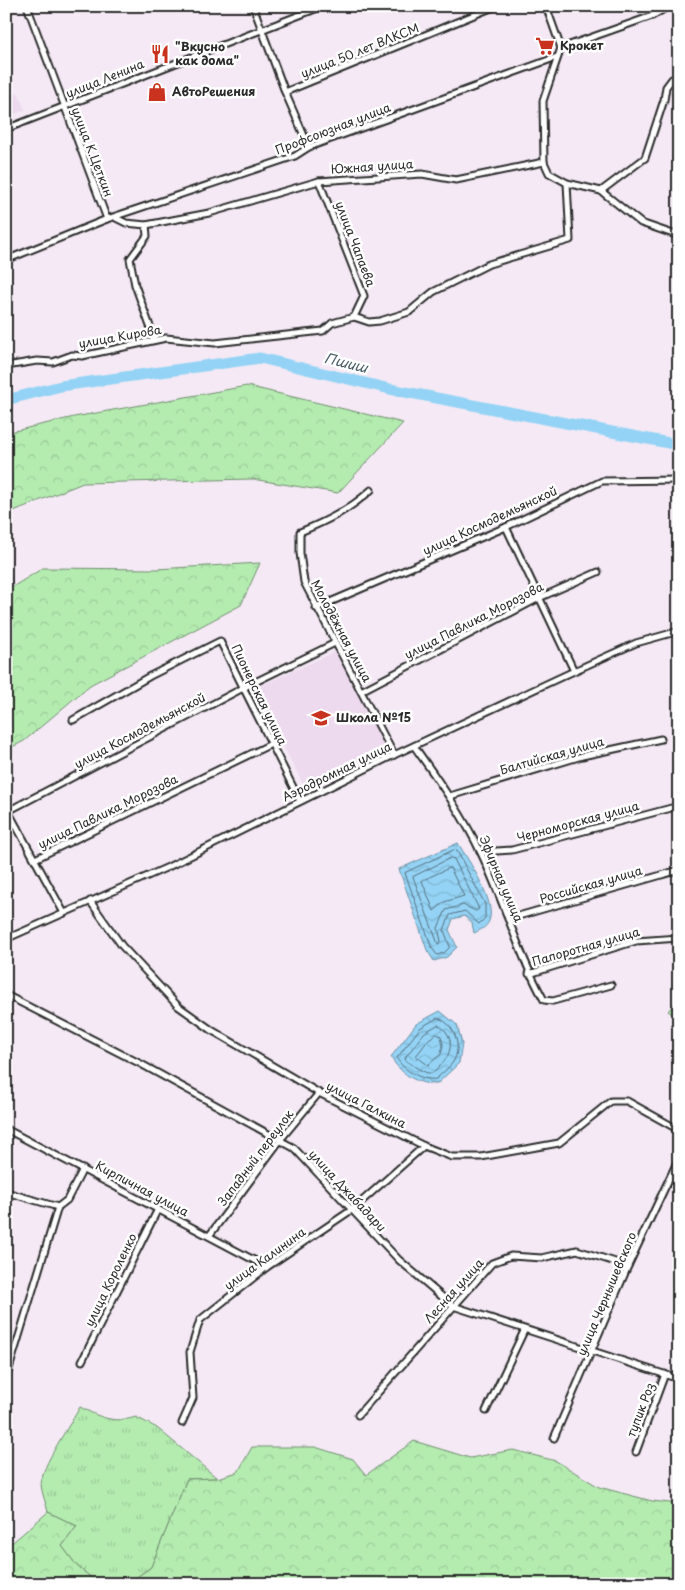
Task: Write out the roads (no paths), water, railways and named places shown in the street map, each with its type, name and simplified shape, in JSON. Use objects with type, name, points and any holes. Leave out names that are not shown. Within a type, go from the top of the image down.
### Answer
[{"type":"street","name":"улица К.Цеткин","points":[[27,6],[107,220]]},
{"type":"street","points":[[253,6],[264,30],[285,92],[309,147]]},
{"type":"street","name":"улица Ленина","points":[[6,129],[323,6]]},
{"type":"street","name":"улица 50 лет ВЛКСМ","points":[[285,92],[496,6]]},
{"type":"street","points":[[546,6],[561,48],[543,101],[544,162],[549,173],[567,183],[601,191],[641,223],[679,236]]},
{"type":"street","points":[[561,48],[652,16],[669,6]]},
{"type":"street","name":"Профсоюзная улица","points":[[6,260],[107,220],[295,156],[309,147],[557,57]]},
{"type":"street","points":[[601,191],[645,158],[664,100],[666,87],[672,79],[679,76]]},
{"type":"street","name":"Южная улица","points":[[319,180],[422,174],[456,180],[544,162]]},
{"type":"street","name":"Профсоюзная улица","points":[[116,218],[126,222],[146,225],[209,213],[319,180]]},
{"type":"street","name":"улица Чапаева","points":[[319,180],[364,296],[354,317]]},
{"type":"street","points":[[354,317],[369,322],[380,321],[409,312],[433,292],[488,264],[570,240],[567,183]]},
{"type":"street","points":[[146,225],[147,236],[130,260],[135,286],[154,340]]},
{"type":"street","name":"улица Кирова","points":[[6,366],[36,361],[54,362],[72,355],[82,356],[166,338],[215,343],[323,331],[332,323],[354,317]]},
{"type":"street","name":"улица Космодемьянской","points":[[316,608],[506,527],[602,481],[679,480]]},
{"type":"street","name":"Молодёжная улица","points":[[371,490],[348,510],[300,532],[300,553],[304,582],[316,608],[394,755]]},
{"type":"street","points":[[506,527],[574,670]]},
{"type":"street","name":"улица Павлика Морозова","points":[[361,691],[539,598],[598,572]]},
{"type":"street","name":"Аэродромная улица","points":[[6,939],[168,867],[394,755],[574,670],[636,643],[679,631]]},
{"type":"street","name":"Пионерская улица","points":[[72,720],[150,676],[220,640],[300,801]]},
{"type":"street","name":"улица Космодемьянской","points":[[36,858],[8,811],[245,687],[336,643]]},
{"type":"street","name":"Балтийская улица","points":[[450,796],[582,756],[662,739]]},
{"type":"street","name":"улица Павлика Морозова","points":[[36,858],[271,744]]},
{"type":"street","name":"Эфирная улица","points":[[414,746],[450,796],[481,852],[529,974],[544,1000],[553,1001],[611,985]]},
{"type":"street","name":"Черноморская улица","points":[[481,852],[512,850],[679,806]]},
{"type":"street","points":[[36,858],[64,913]]},
{"type":"street","name":"Российская улица","points":[[508,919],[679,870]]},
{"type":"street","name":"улица Галкина","points":[[90,901],[122,946],[178,1006],[213,1031],[319,1092],[424,1146],[452,1157],[481,1157],[558,1144],[610,1101],[627,1101],[641,1107],[679,1130]]},
{"type":"street","name":"Папоротная улица","points":[[529,974],[636,941],[679,938]]},
{"type":"street","name":"улица Джабадари","points":[[6,995],[141,1064],[294,1148],[399,1260],[453,1306],[524,1331],[679,1378]]},
{"type":"street","name":"Западный переулок","points":[[209,1236],[280,1139],[319,1092]]},
{"type":"street","name":"Кирпичная улица","points":[[6,1129],[267,1267]]},
{"type":"street","name":"улица Калинина","points":[[182,1423],[193,1398],[190,1352],[200,1320],[267,1267],[352,1209],[424,1146]]},
{"type":"street","name":"улица Чернышевского","points":[[554,1438],[593,1352],[628,1266],[679,1158]]},
{"type":"street","points":[[6,1378],[58,1207],[67,1200],[83,1169]]},
{"type":"street","points":[[6,1192],[58,1207]]},
{"type":"street","name":"улица Короленко","points":[[82,1361],[158,1209]]},
{"type":"street","name":"Лесная улица","points":[[358,1415],[492,1263],[511,1256],[542,1258],[577,1250],[628,1266]]},
{"type":"street","points":[[486,1411],[524,1331]]},
{"type":"street","name":"тупик Роз","points":[[636,1452],[665,1374]]},
{"type":"water","points":[[458,843],[485,892],[489,903],[489,921],[485,927],[474,933],[472,923],[464,916],[453,919],[449,930],[457,947],[447,957],[434,961],[427,950],[399,869]]},
{"type":"water","points":[[440,1011],[457,1025],[462,1044],[459,1063],[437,1084],[423,1083],[399,1069],[391,1057],[416,1024]]},
{"type":"waterway","name":"Пшиш","points":[[6,400],[61,386],[260,358],[390,389],[679,445]]},
{"type":"place","name":"Крокет","points":[[545,46]]},
{"type":"place","name":"\"Вкусно как дома\"","points":[[160,54]]},
{"type":"place","name":"АвтоРешения","points":[[157,92]]},
{"type":"place","name":"Школа №15","points":[[321,718]]}]
